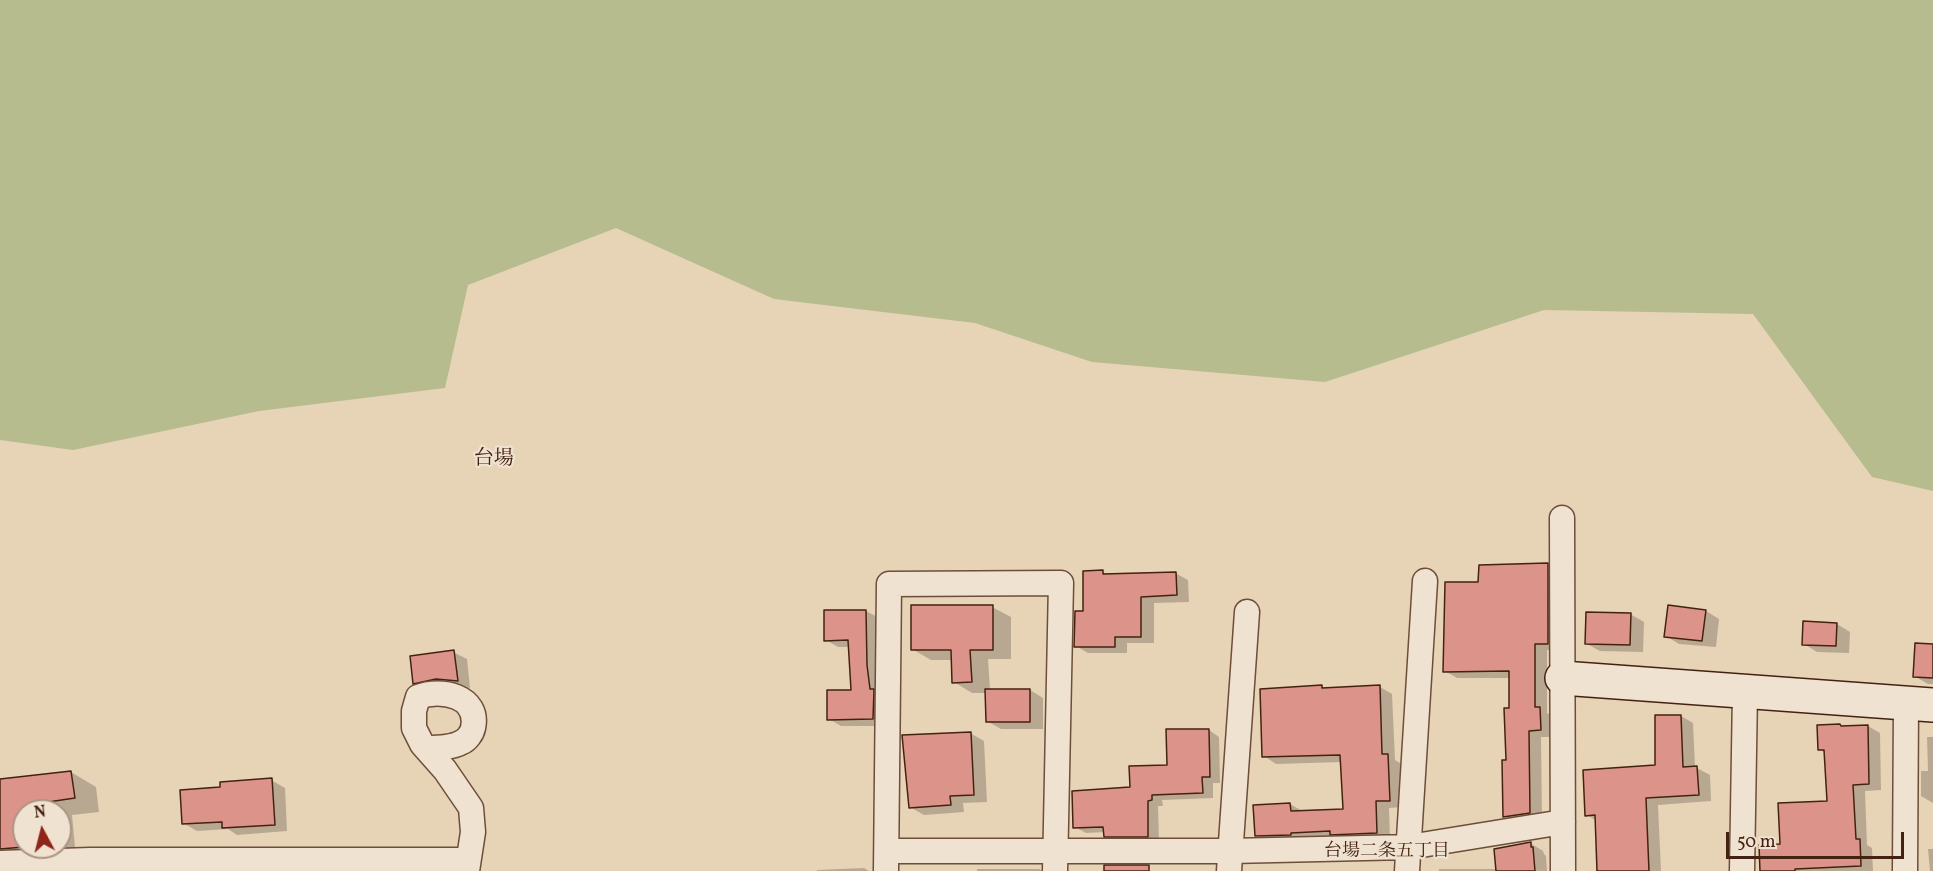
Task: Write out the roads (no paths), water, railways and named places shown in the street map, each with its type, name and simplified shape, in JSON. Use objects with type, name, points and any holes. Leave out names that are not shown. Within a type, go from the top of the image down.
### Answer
[{"type":"street","points":[[1562,518],[1563,871]]},
{"type":"street","points":[[1407,871],[1425,581]]},
{"type":"street","points":[[1055,861],[1060,583],[889,584],[887,861],[1055,861],[1229,861],[1409,847],[1563,822]]},
{"type":"street","points":[[1229,861],[1246,612]]},
{"type":"street","points":[[1562,678],[1920,704],[1905,871]]},
{"type":"street","points":[[1742,871],[1745,692]]},
{"type":"street","points":[[0,863],[90,860],[467,866],[473,832],[471,808],[445,770],[426,748]]},
{"type":"district","name":"台場","points":[[494,460]]},
{"type":"district","name":"台場二条五丁目","points":[[1387,853]]}]
